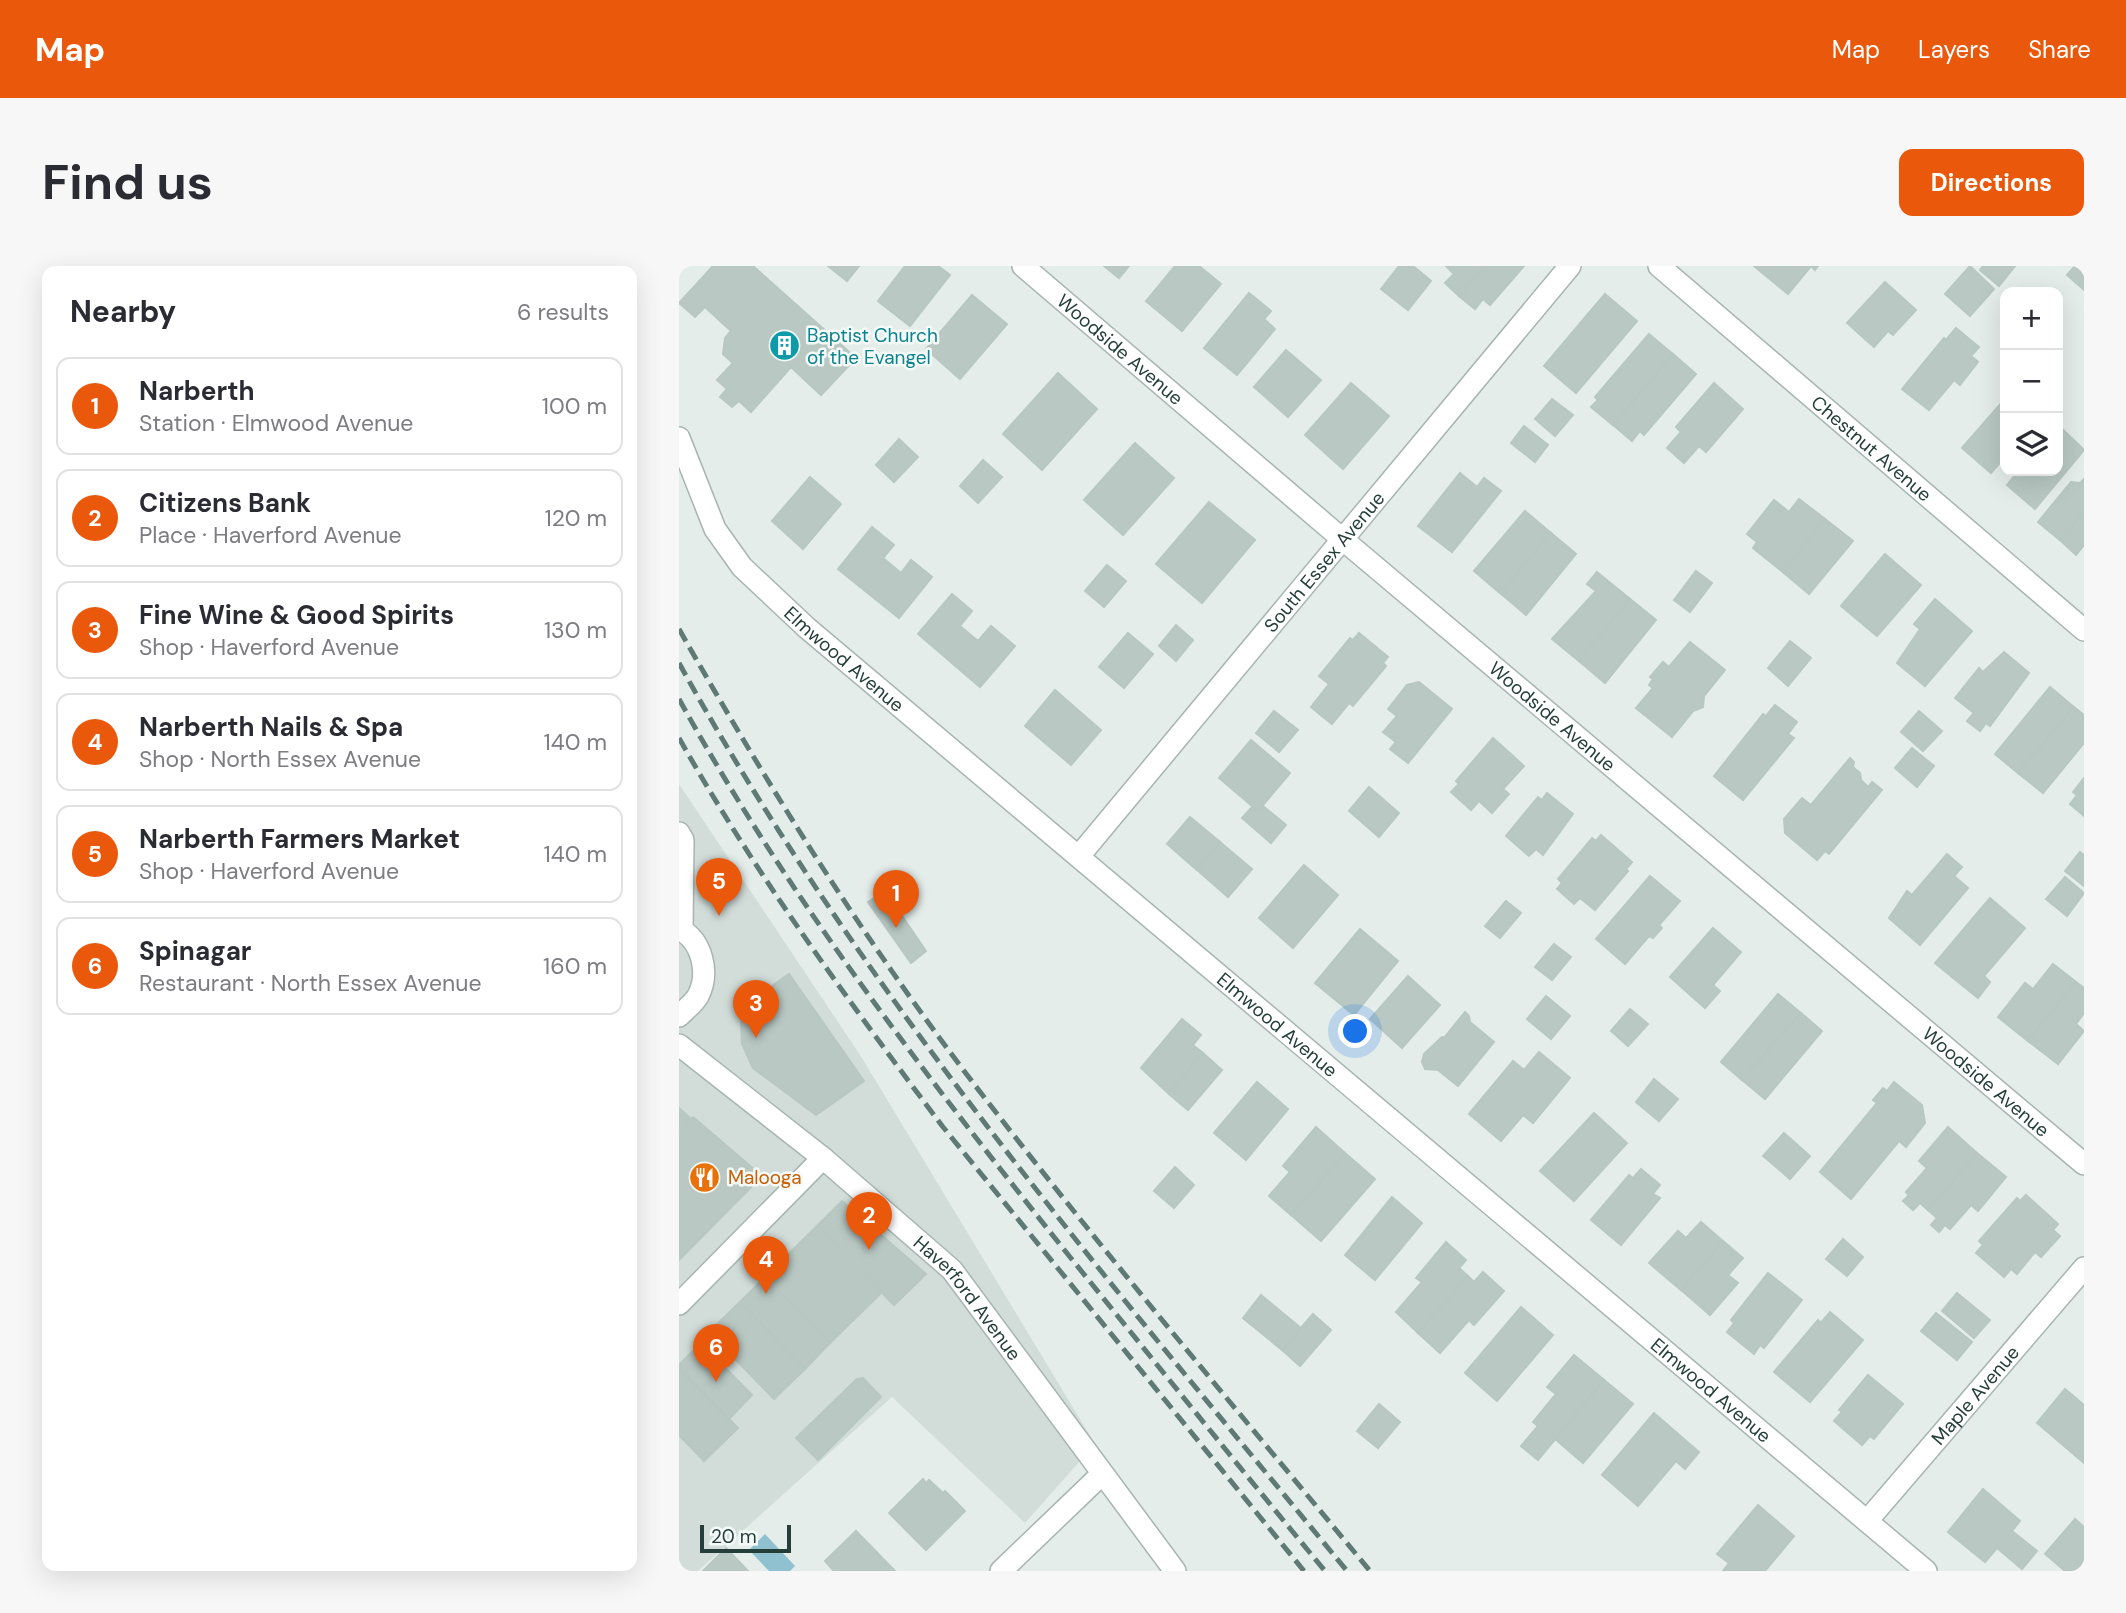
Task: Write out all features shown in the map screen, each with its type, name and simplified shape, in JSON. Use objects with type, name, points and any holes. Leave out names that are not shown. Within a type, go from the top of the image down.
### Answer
[{"type":"street","name":"Woodside Avenue","points":[[1023,266],[1341,538],[2084,1164]]},
{"type":"street","name":"South Essex Avenue","points":[[1079,856],[1570,266]]},
{"type":"street","name":"Chestnut Avenue","points":[[1659,266],[2084,630]]},
{"type":"street","name":"Elmwood Avenue","points":[[679,438],[715,529],[742,567],[807,628],[1926,1571]]},
{"type":"street","points":[[679,833],[683,840],[680,929],[700,949],[704,974],[698,997],[679,1016]]},
{"type":"street","name":"Haverford Avenue","points":[[679,1045],[823,1158],[952,1270],[1101,1475],[1175,1571]]},
{"type":"street","points":[[679,1304],[823,1158]]},
{"type":"street","name":"Maple Avenue","points":[[1867,1521],[2084,1268]]},
{"type":"street","points":[[1001,1571],[1101,1475]]},
{"type":"shaded area","points":[[679,784],[862,1058],[1095,1444],[1025,1523],[892,1397],[698,1571],[679,1571]]},
{"type":"water","points":[[765,1534],[795,1566],[790,1571],[769,1571],[749,1550]]},
{"type":"building","name":"Baptist Church of the Evangel","points":[[713,266],[753,266],[856,358],[821,395],[791,367],[751,412],[739,401],[732,407],[720,397],[727,389],[717,380],[733,363],[723,354],[725,338],[731,331],[705,307],[695,317],[679,303]]},
{"type":"building","points":[[828,266],[859,266],[847,281]]},
{"type":"building","points":[[905,266],[938,266],[950,275],[910,326],[878,301]]},
{"type":"building","points":[[1104,266],[1129,266],[1119,278]]},
{"type":"building","points":[[1175,266],[1199,266],[1221,284],[1182,331],[1146,301]]},
{"type":"building","points":[[1399,266],[1413,266],[1431,281],[1408,310],[1381,289]]},
{"type":"building","points":[[1446,266],[1485,266],[1459,296],[1445,283],[1454,274]]},
{"type":"building","points":[[1485,266],[1524,266],[1490,305],[1483,299],[1475,309],[1459,296]]},
{"type":"building","points":[[1754,266],[1811,266],[1788,294]]},
{"type":"building","points":[[1970,266],[1994,289],[1970,316],[1945,294]]},
{"type":"building","points":[[1983,266],[2015,266],[1999,286],[1980,270]]},
{"type":"building","points":[[2075,266],[2084,266],[2084,290],[2067,275]]},
{"type":"building","points":[[1885,282],[1916,310],[1893,335],[1888,331],[1874,347],[1847,323]]},
{"type":"building","points":[[1249,293],[1271,311],[1264,319],[1275,329],[1237,375],[1204,348]]},
{"type":"building","points":[[1605,294],[1637,321],[1576,393],[1544,366]]},
{"type":"building","points":[[972,295],[1007,324],[960,379],[926,349]]},
{"type":"building","points":[[1956,328],[1979,347],[1971,356],[1978,362],[1960,385],[1954,380],[1929,410],[1902,389],[1944,338],[1946,340]]},
{"type":"building","points":[[1649,334],[1673,354],[1613,425],[1591,407],[1598,400],[1595,397]]},
{"type":"building","points":[[1286,350],[1321,380],[1288,417],[1254,387]]},
{"type":"building","points":[[1673,354],[1696,374],[1644,435],[1640,431],[1632,441],[1613,425]]},
{"type":"building","points":[[1058,373],[1097,409],[1042,470],[1003,434]]},
{"type":"building","points":[[1351,383],[1389,416],[1343,469],[1305,435]]},
{"type":"building","points":[[1714,383],[1743,409],[1706,452],[1699,446],[1684,463],[1667,448],[1681,432],[1676,427]]},
{"type":"building","points":[[1552,399],[1573,415],[1555,436],[1535,419]]},
{"type":"building","points":[[2000,404],[2000,463],[1991,473],[1962,448]]},
{"type":"building","points":[[1524,426],[1548,445],[1535,462],[1511,443]]},
{"type":"building","points":[[2063,430],[2084,450],[2063,475]]},
{"type":"building","points":[[899,439],[918,457],[894,482],[876,465]]},
{"type":"building","points":[[1135,443],[1174,478],[1123,535],[1084,500]]},
{"type":"building","points":[[983,460],[1002,477],[978,503],[960,486]]},
{"type":"building","points":[[1460,473],[1477,487],[1484,478],[1501,491],[1452,552],[1418,526]]},
{"type":"building","points":[[2014,476],[2062,476],[2035,509],[2007,485]]},
{"type":"building","points":[[810,477],[841,504],[803,549],[772,521]]},
{"type":"building","points":[[2084,479],[2084,512],[2060,540],[2038,522],[2071,482],[2080,483]]},
{"type":"building","points":[[1799,499],[1825,519],[1783,572],[1753,548],[1757,542],[1747,534],[1774,500],[1789,512]]},
{"type":"building","points":[[1209,502],[1255,540],[1202,603],[1156,564]]},
{"type":"building","points":[[1525,511],[1551,533],[1500,593],[1474,571]]},
{"type":"building","points":[[2084,512],[2084,545],[2076,555],[2060,540]]},
{"type":"building","points":[[1825,519],[1853,541],[1809,594],[1783,572]]},
{"type":"building","points":[[872,527],[894,545],[883,558],[901,573],[911,560],[932,577],[899,618],[838,569]]},
{"type":"building","points":[[1551,533],[1576,554],[1526,615],[1500,593]]},
{"type":"building","points":[[1885,554],[1921,585],[1877,636],[1841,606]]},
{"type":"building","points":[[1107,565],[1126,581],[1104,607],[1085,591]]},
{"type":"building","points":[[1696,571],[1712,583],[1690,612],[1674,600]]},
{"type":"building","points":[[1597,572],[1630,599],[1579,661],[1552,639],[1596,591],[1587,584]]},
{"type":"building","points":[[952,594],[972,611],[960,626],[978,641],[991,626],[1015,646],[980,687],[918,634]]},
{"type":"building","points":[[1630,599],[1656,620],[1605,683],[1579,661]]},
{"type":"building","points":[[1935,599],[1972,631],[1925,686],[1897,663],[1920,629],[1914,624]]},
{"type":"building","points":[[1176,625],[1193,640],[1176,661],[1159,646]]},
{"type":"building","points":[[1128,633],[1153,654],[1124,688],[1099,667]]},
{"type":"building","points":[[1359,633],[1388,657],[1383,663],[1386,666],[1353,706],[1349,703],[1332,724],[1311,707],[1329,684],[1319,676],[1350,638],[1353,640]]},
{"type":"building","points":[[1790,641],[1811,658],[1788,686],[1768,668]]},
{"type":"building","points":[[1690,642],[1725,670],[1704,696],[1703,707],[1693,711],[1672,737],[1636,708],[1653,688],[1649,685],[1653,679],[1650,677],[1663,662],[1669,667]]},
{"type":"building","points":[[2004,652],[2029,673],[1990,726],[1986,723],[1980,731],[1967,721],[1974,713],[1955,698],[1979,668],[1983,672]]},
{"type":"building","points":[[1419,682],[1452,709],[1408,763],[1390,749],[1396,742],[1383,732],[1397,716],[1388,709],[1407,685]]},
{"type":"building","points":[[2050,687],[2074,707],[2018,773],[1995,754]]},
{"type":"building","points":[[1055,690],[1101,730],[1071,765],[1025,726]]},
{"type":"building","points":[[1775,705],[1797,722],[1788,734],[1794,738],[1743,800],[1714,776],[1763,714],[1766,716]]},
{"type":"building","points":[[2074,707],[2084,715],[2084,743],[2043,793],[2018,773]]},
{"type":"building","points":[[1274,711],[1298,730],[1279,752],[1256,733]]},
{"type":"building","points":[[1919,711],[1942,731],[1923,751],[1901,732]]},
{"type":"building","points":[[1493,738],[1524,766],[1503,789],[1509,794],[1492,813],[1479,801],[1471,810],[1451,792],[1459,784],[1456,781]]},
{"type":"building","points":[[1251,740],[1290,773],[1258,811],[1219,778]]},
{"type":"building","points":[[1912,748],[1934,766],[1917,787],[1895,768]]},
{"type":"building","points":[[1850,758],[1854,762],[1853,767],[1860,773],[1861,780],[1868,787],[1872,782],[1882,790],[1829,854],[1825,851],[1817,860],[1785,833],[1784,819],[1802,798],[1811,805]]},
{"type":"building","points":[[2084,778],[2084,816],[2070,804],[2077,795],[2073,792]]},
{"type":"building","points":[[1369,787],[1399,813],[1379,837],[1349,811]]},
{"type":"building","points":[[1547,793],[1573,814],[1543,855],[1536,849],[1529,856],[1506,836],[1538,797],[1542,800]]},
{"type":"building","points":[[1263,806],[1286,825],[1271,843],[1242,818],[1252,807],[1258,811]]},
{"type":"building","points":[[1190,817],[1220,842],[1197,870],[1167,844]]},
{"type":"building","points":[[1601,835],[1632,862],[1626,869],[1628,871],[1595,910],[1580,898],[1574,904],[1557,889],[1562,883],[1558,879],[1592,838],[1596,841]]},
{"type":"building","points":[[1220,842],[1252,869],[1228,897],[1197,870]]},
{"type":"building","points":[[2080,852],[2084,855],[2084,886],[2065,871]]},
{"type":"building","points":[[1947,854],[1962,867],[1954,876],[1968,888],[1920,945],[1889,918],[1907,891],[1912,895]]},
{"type":"building","points":[[1304,865],[1338,895],[1293,948],[1259,918]]},
{"type":"building","points":[[1650,876],[1680,901],[1659,925],[1662,928],[1653,938],[1649,936],[1625,964],[1596,939]]},
{"type":"building","points":[[2065,877],[2084,893],[2067,916],[2046,899]]},
{"type":"building","points":[[885,891],[926,951],[911,963],[868,902]]},
{"type":"building","points":[[1990,898],[2025,928],[1984,976],[1990,982],[1978,998],[1935,963]]},
{"type":"building","points":[[1506,901],[1521,913],[1500,938],[1485,926]]},
{"type":"building","points":[[1713,928],[1741,952],[1713,985],[1720,991],[1705,1008],[1670,977]]},
{"type":"building","points":[[1360,929],[1398,961],[1354,1015],[1315,983]]},
{"type":"building","points":[[1554,944],[1571,957],[1552,980],[1535,967]]},
{"type":"building","points":[[2053,964],[2076,982],[2028,1041],[1998,1017],[2025,983],[2033,989]]},
{"type":"building","points":[[789,974],[864,1081],[816,1115],[753,1068],[742,1044],[741,1022],[752,1000]]},
{"type":"building","points":[[1408,976],[1440,1005],[1402,1048],[1370,1019]]},
{"type":"building","points":[[2076,982],[2084,988],[2084,1013],[2076,1024],[2084,1031],[2058,1064],[2028,1041]]},
{"type":"building","points":[[1778,994],[1801,1013],[1742,1080],[1721,1062]]},
{"type":"building","points":[[1546,996],[1570,1016],[1551,1039],[1527,1019]]},
{"type":"building","points":[[1630,1009],[1648,1024],[1628,1046],[1611,1031]]},
{"type":"building","points":[[1465,1012],[1470,1022],[1494,1042],[1458,1086],[1438,1070],[1425,1069],[1422,1062],[1424,1054],[1444,1038]]},
{"type":"building","points":[[1801,1013],[1822,1031],[1765,1099],[1742,1080]]},
{"type":"building","points":[[1182,1019],[1201,1035],[1193,1045],[1203,1053],[1169,1094],[1141,1068]]},
{"type":"building","points":[[1539,1052],[1570,1078],[1533,1123],[1523,1115],[1501,1141],[1469,1114],[1513,1061],[1524,1070]]},
{"type":"building","points":[[1203,1053],[1222,1070],[1188,1110],[1169,1094]]},
{"type":"building","points":[[1654,1079],[1678,1099],[1659,1121],[1636,1102]]},
{"type":"building","points":[[1257,1082],[1288,1109],[1246,1160],[1214,1133]]},
{"type":"building","points":[[1894,1082],[1922,1105],[1925,1123],[1906,1147],[1899,1141],[1851,1199],[1820,1172],[1877,1103],[1873,1100],[1883,1088],[1887,1091]]},
{"type":"building","points":[[679,1108],[690,1118],[679,1128]]},
{"type":"building","points":[[1594,1113],[1627,1143],[1574,1201],[1540,1171]]},
{"type":"building","points":[[693,1117],[762,1176],[679,1260],[679,1131]]},
{"type":"building","points":[[1316,1127],[1345,1153],[1291,1215],[1269,1196],[1290,1172],[1283,1166]]},
{"type":"building","points":[[1948,1127],[1977,1153],[1928,1210],[1920,1203],[1913,1210],[1903,1201],[1909,1195],[1906,1192],[1927,1168],[1919,1161]]},
{"type":"building","points":[[1784,1133],[1810,1156],[1790,1179],[1763,1156]]},
{"type":"building","points":[[1345,1153],[1375,1179],[1321,1241],[1291,1215]]},
{"type":"building","points":[[1977,1153],[2006,1177],[1978,1211],[1971,1205],[1950,1229],[1945,1225],[1939,1232],[1931,1225],[1937,1218],[1928,1210]]},
{"type":"building","points":[[1175,1167],[1194,1185],[1174,1208],[1154,1191]]},
{"type":"building","points":[[1641,1169],[1660,1185],[1653,1194],[1660,1198],[1621,1245],[1591,1220],[1629,1175],[1633,1178]]},
{"type":"building","points":[[2026,1195],[2058,1224],[2053,1230],[2060,1236],[2041,1257],[2035,1252],[2017,1274],[2011,1269],[2004,1277],[1976,1253],[1983,1245],[1979,1241],[2017,1198],[2020,1201]]},
{"type":"building","points":[[1392,1197],[1422,1223],[1375,1280],[1345,1255]]},
{"type":"building","points":[[842,1201],[926,1274],[894,1305],[817,1226]]},
{"type":"building","points":[[1701,1222],[1723,1241],[1681,1290],[1649,1263],[1678,1231],[1686,1238]]},
{"type":"building","points":[[817,1226],[882,1292],[830,1343],[765,1277]]},
{"type":"building","points":[[1843,1239],[1863,1257],[1847,1276],[1826,1259]]},
{"type":"building","points":[[1723,1241],[1743,1258],[1728,1275],[1738,1283],[1710,1315],[1681,1290]]},
{"type":"building","points":[[1446,1242],[1466,1260],[1459,1268],[1468,1276],[1418,1333],[1396,1312],[1422,1282],[1416,1278]]},
{"type":"building","points":[[1483,1272],[1504,1291],[1474,1325],[1469,1320],[1440,1353],[1418,1333],[1468,1276],[1474,1282]]},
{"type":"building","points":[[1768,1273],[1802,1300],[1764,1348],[1760,1345],[1754,1354],[1727,1332],[1734,1323],[1731,1320]]},
{"type":"building","points":[[765,1277],[830,1343],[805,1369],[740,1302]]},
{"type":"building","points":[[1957,1293],[1990,1320],[1974,1338],[1942,1311]]},
{"type":"building","points":[[1261,1295],[1301,1328],[1282,1350],[1243,1318]]},
{"type":"building","points":[[740,1302],[805,1369],[774,1399],[709,1332]]},
{"type":"building","points":[[1521,1307],[1553,1335],[1497,1401],[1465,1373]]},
{"type":"building","points":[[1830,1312],[1863,1340],[1810,1402],[1774,1372],[1818,1320],[1821,1323]]},
{"type":"building","points":[[1936,1313],[1972,1342],[1957,1360],[1921,1331]]},
{"type":"building","points":[[1313,1314],[1331,1330],[1300,1366],[1282,1350]]},
{"type":"building","points":[[701,1343],[752,1395],[729,1419],[679,1369],[679,1365]]},
{"type":"building","points":[[1574,1355],[1604,1380],[1538,1460],[1521,1446],[1538,1426],[1533,1422],[1556,1394],[1547,1387]]},
{"type":"building","points":[[679,1369],[738,1428],[704,1461],[679,1435]]},
{"type":"building","points":[[1868,1375],[1903,1404],[1874,1439],[1870,1436],[1862,1445],[1834,1421],[1842,1412],[1839,1410]]},
{"type":"building","points":[[863,1378],[881,1397],[818,1460],[796,1438],[857,1379]]},
{"type":"building","points":[[1604,1380],[1633,1404],[1583,1463],[1555,1439]]},
{"type":"building","points":[[2065,1389],[2084,1405],[2084,1463],[2037,1423]]},
{"type":"building","points":[[1379,1404],[1400,1422],[1378,1448],[1357,1431]]},
{"type":"building","points":[[1654,1413],[1699,1452],[1685,1469],[1676,1461],[1638,1506],[1602,1475]]},
{"type":"building","points":[[923,1479],[926,1483],[929,1480],[943,1493],[945,1491],[965,1511],[926,1550],[889,1513]]},
{"type":"building","points":[[1983,1489],[2020,1521],[2012,1531],[2037,1551],[2022,1569],[1997,1548],[1985,1562],[1948,1532]]},
{"type":"building","points":[[1758,1505],[1794,1536],[1765,1571],[1723,1571],[1729,1563],[1717,1554]]},
{"type":"building","points":[[2075,1519],[2084,1527],[2084,1571],[2065,1571],[2045,1554]]},
{"type":"building","points":[[856,1531],[895,1571],[834,1571],[825,1561]]},
{"type":"building","points":[[726,1548],[748,1571],[703,1571]]},
{"type":"railway","points":[[679,629],[826,874],[906,992],[1084,1224],[1370,1571]]},
{"type":"railway","points":[[679,663],[750,785],[827,904],[907,1019],[1079,1243],[1347,1571]]},
{"type":"railway","points":[[679,699],[767,846],[862,986],[913,1055],[1070,1257],[1325,1571]]},
{"type":"railway","points":[[679,738],[772,888],[838,985],[943,1127],[1304,1571]]},
{"type":"place","name":"Baptist Church of the Evangel","points":[[784,346]]},
{"type":"place","name":"Narberth Farmers Market","points":[[719,916]]},
{"type":"place","name":"Narberth","points":[[896,928]]},
{"type":"place","name":"Fine Wine & Good Spirits","points":[[756,1038]]},
{"type":"place","name":"Malooga","points":[[705,1177]]},
{"type":"place","name":"Citizens Bank","points":[[869,1250]]},
{"type":"place","name":"Narberth Nails & Spa","points":[[766,1294]]},
{"type":"place","name":"Spinagar","points":[[716,1382]]}]
